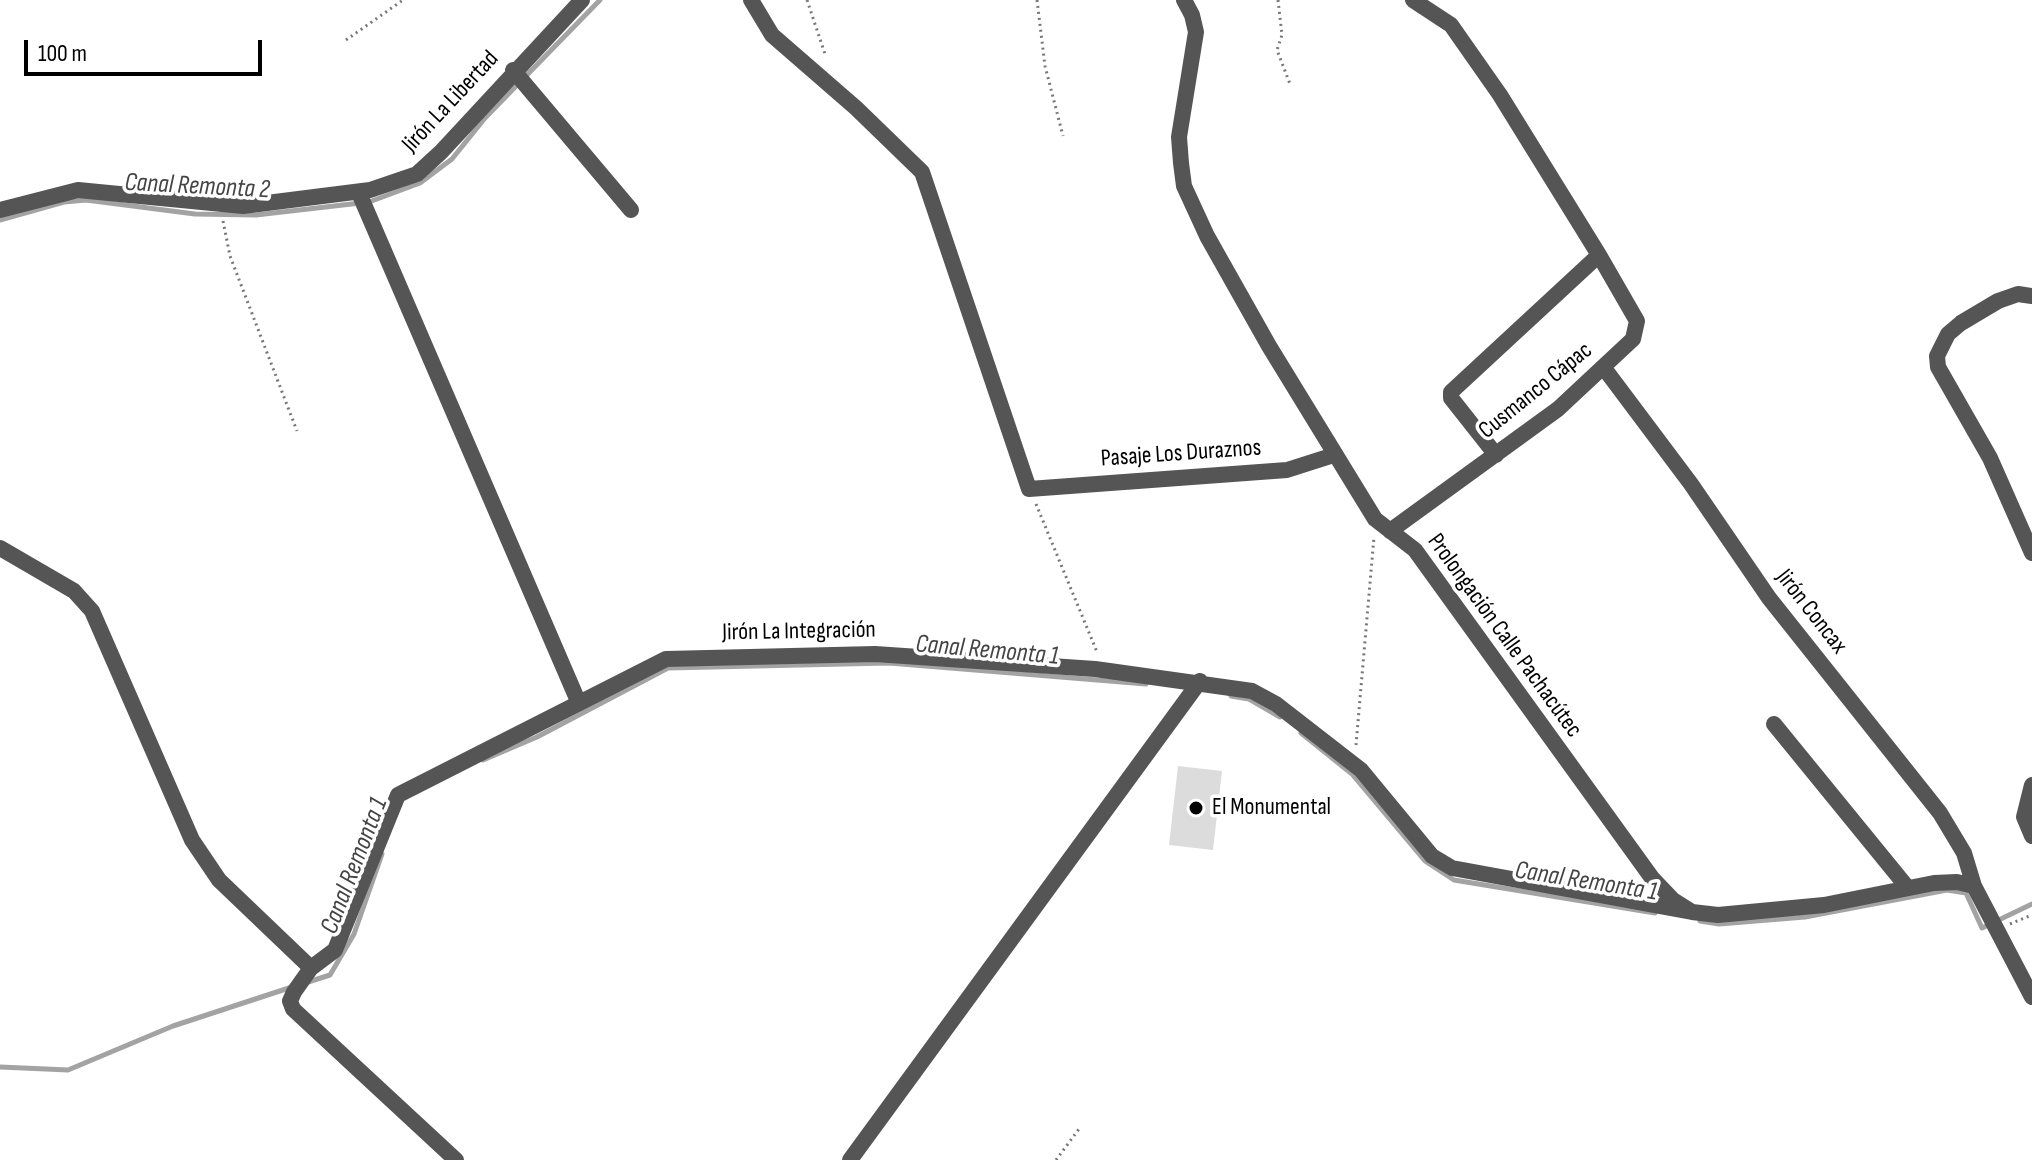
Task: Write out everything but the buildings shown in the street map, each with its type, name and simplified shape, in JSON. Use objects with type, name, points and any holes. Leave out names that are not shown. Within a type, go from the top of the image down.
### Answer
[{"type":"street","name":"Jirón La Libertad","points":[[0,210],[78,190],[220,205],[287,203],[359,193],[417,174],[582,0]]},
{"type":"street","points":[[751,0],[772,35],[856,108],[922,172],[1029,489]]},
{"type":"street","name":"Prolongación Calle Pachacútec","points":[[1184,0],[1196,32],[1179,137],[1184,186],[1269,346],[1375,519],[1415,550],[1652,878],[1673,900],[1692,912]]},
{"type":"street","points":[[1413,0],[1451,25],[1500,95],[1599,255],[1450,395],[1496,455]]},
{"type":"street","points":[[513,70],[631,210]]},
{"type":"street","points":[[359,193],[578,701]]},
{"type":"street","name":"Cusmanco Cápac","points":[[1390,531],[1496,455],[1604,368],[1633,339],[1637,321],[1599,255]]},
{"type":"street","points":[[2032,296],[2018,294],[1998,301],[1961,323],[1948,334],[1937,356],[1938,367],[1990,458],[2032,553]]},
{"type":"street","name":"Jirón Concax","points":[[1604,368],[1691,484],[1769,598],[1940,813],[1964,853],[1974,886]]},
{"type":"street","name":"Pasaje Los Duraznos","points":[[1029,489],[1287,470],[1334,455]]},
{"type":"street","points":[[0,548],[74,591],[92,611],[192,840],[219,880],[311,968]]},
{"type":"street","name":"Jirón La Integración","points":[[456,1160],[293,1009],[290,1001],[311,968],[335,950],[398,795],[666,659],[875,654],[1105,670],[1200,681],[1252,691],[1276,704],[1354,764],[1432,856],[1452,868],[1692,912]]},
{"type":"street","points":[[850,1160],[1200,681]]},
{"type":"street","points":[[1774,724],[1907,887]]},
{"type":"street","points":[[2032,785],[2024,817],[2032,836]]},
{"type":"street","points":[[1692,912],[1718,915],[1824,905],[1907,887],[1957,882],[1974,886],[2032,997]]},
{"type":"path","points":[[346,40],[403,0]]},
{"type":"path","points":[[807,0],[825,54]]},
{"type":"path","points":[[1037,0],[1045,66],[1063,136]]},
{"type":"path","points":[[1278,0],[1282,35],[1277,50],[1290,84]]},
{"type":"path","points":[[220,205],[230,256],[297,431]]},
{"type":"path","points":[[1029,489],[1105,670]]},
{"type":"path","points":[[1354,764],[1375,519]]},
{"type":"path","points":[[1997,930],[2032,915]]},
{"type":"path","points":[[1056,1160],[1079,1129]]},
{"type":"shaded area","name":"El Monumental","points":[[1178,766],[1222,771],[1213,850],[1169,845]]},
{"type":"waterway","name":"Canal Remonta 2","points":[[0,220],[64,202],[86,200],[195,214],[256,215],[369,202],[420,183],[452,159],[485,118],[600,0]]},
{"type":"waterway","name":"Canal Remonta 1","points":[[483,760],[537,737],[668,668],[889,663],[1146,684]]},
{"type":"waterway","name":"Canal Remonta 1","points":[[1231,696],[1249,699],[1280,717]]},
{"type":"waterway","name":"Canal Remonta 1","points":[[1301,733],[1352,774],[1425,861],[1454,880],[1655,913]]},
{"type":"waterway","name":"Canal Remonta 1","points":[[305,983],[330,975],[354,934],[382,854]]},
{"type":"waterway","name":"Canal Remonta 1","points":[[1700,921],[1719,924],[1805,917],[1947,890],[1966,893],[1982,928],[2032,904]]},
{"type":"waterway","name":"Canal Remonta 1","points":[[0,1067],[68,1070],[173,1026],[292,987]]},
{"type":"place","name":"El Monumental","points":[[1196,808]]}]
